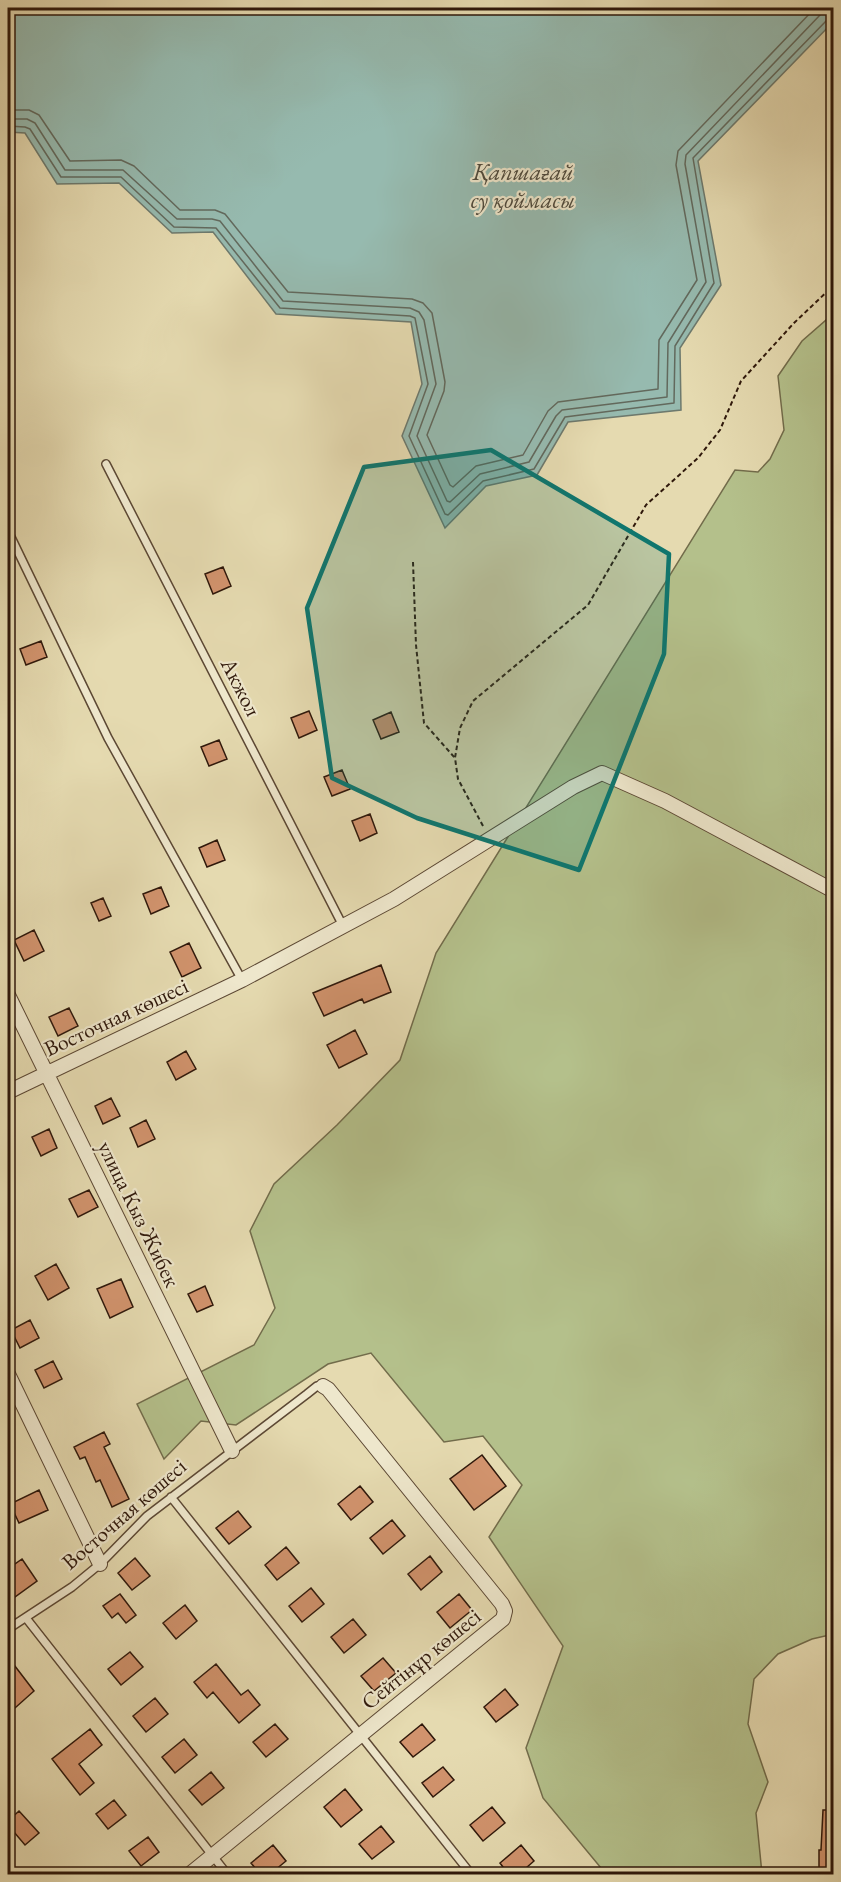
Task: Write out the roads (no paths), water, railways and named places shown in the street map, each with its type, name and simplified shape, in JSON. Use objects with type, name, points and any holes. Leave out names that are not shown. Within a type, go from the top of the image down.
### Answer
[{"type":"street","name":"Восточная көшесі","points":[[8,1092],[242,980],[344,926],[394,899],[573,787],[602,773],[665,801],[834,891]]},
{"type":"street","name":"улица Кыз Жибек","points":[[8,995],[232,1451]]},
{"type":"street","points":[[8,1374],[100,1564]]},
{"type":"street","name":"Сейтінұр көшесі","points":[[190,1875],[358,1735],[503,1619],[505,1611],[502,1604],[328,1389],[323,1386]]},
{"type":"lane","name":"Акжол","points":[[106,464],[344,926]]},
{"type":"lane","points":[[8,531],[108,738],[242,980]]},
{"type":"lane","name":"Восточная көшесі","points":[[8,1629],[72,1587],[100,1564],[147,1516],[317,1386],[323,1386]]},
{"type":"lane","points":[[171,1497],[471,1875]]},
{"type":"lane","points":[[26,1618],[227,1875]]},
{"type":"water","name":"Қапшағай су қоймасы","points":[[8,8],[833,8],[834,21],[698,161],[721,285],[680,348],[681,410],[568,422],[537,475],[486,486],[445,528],[402,436],[422,384],[411,322],[276,314],[213,232],[172,233],[119,183],[57,184],[25,133],[8,132]]}]
